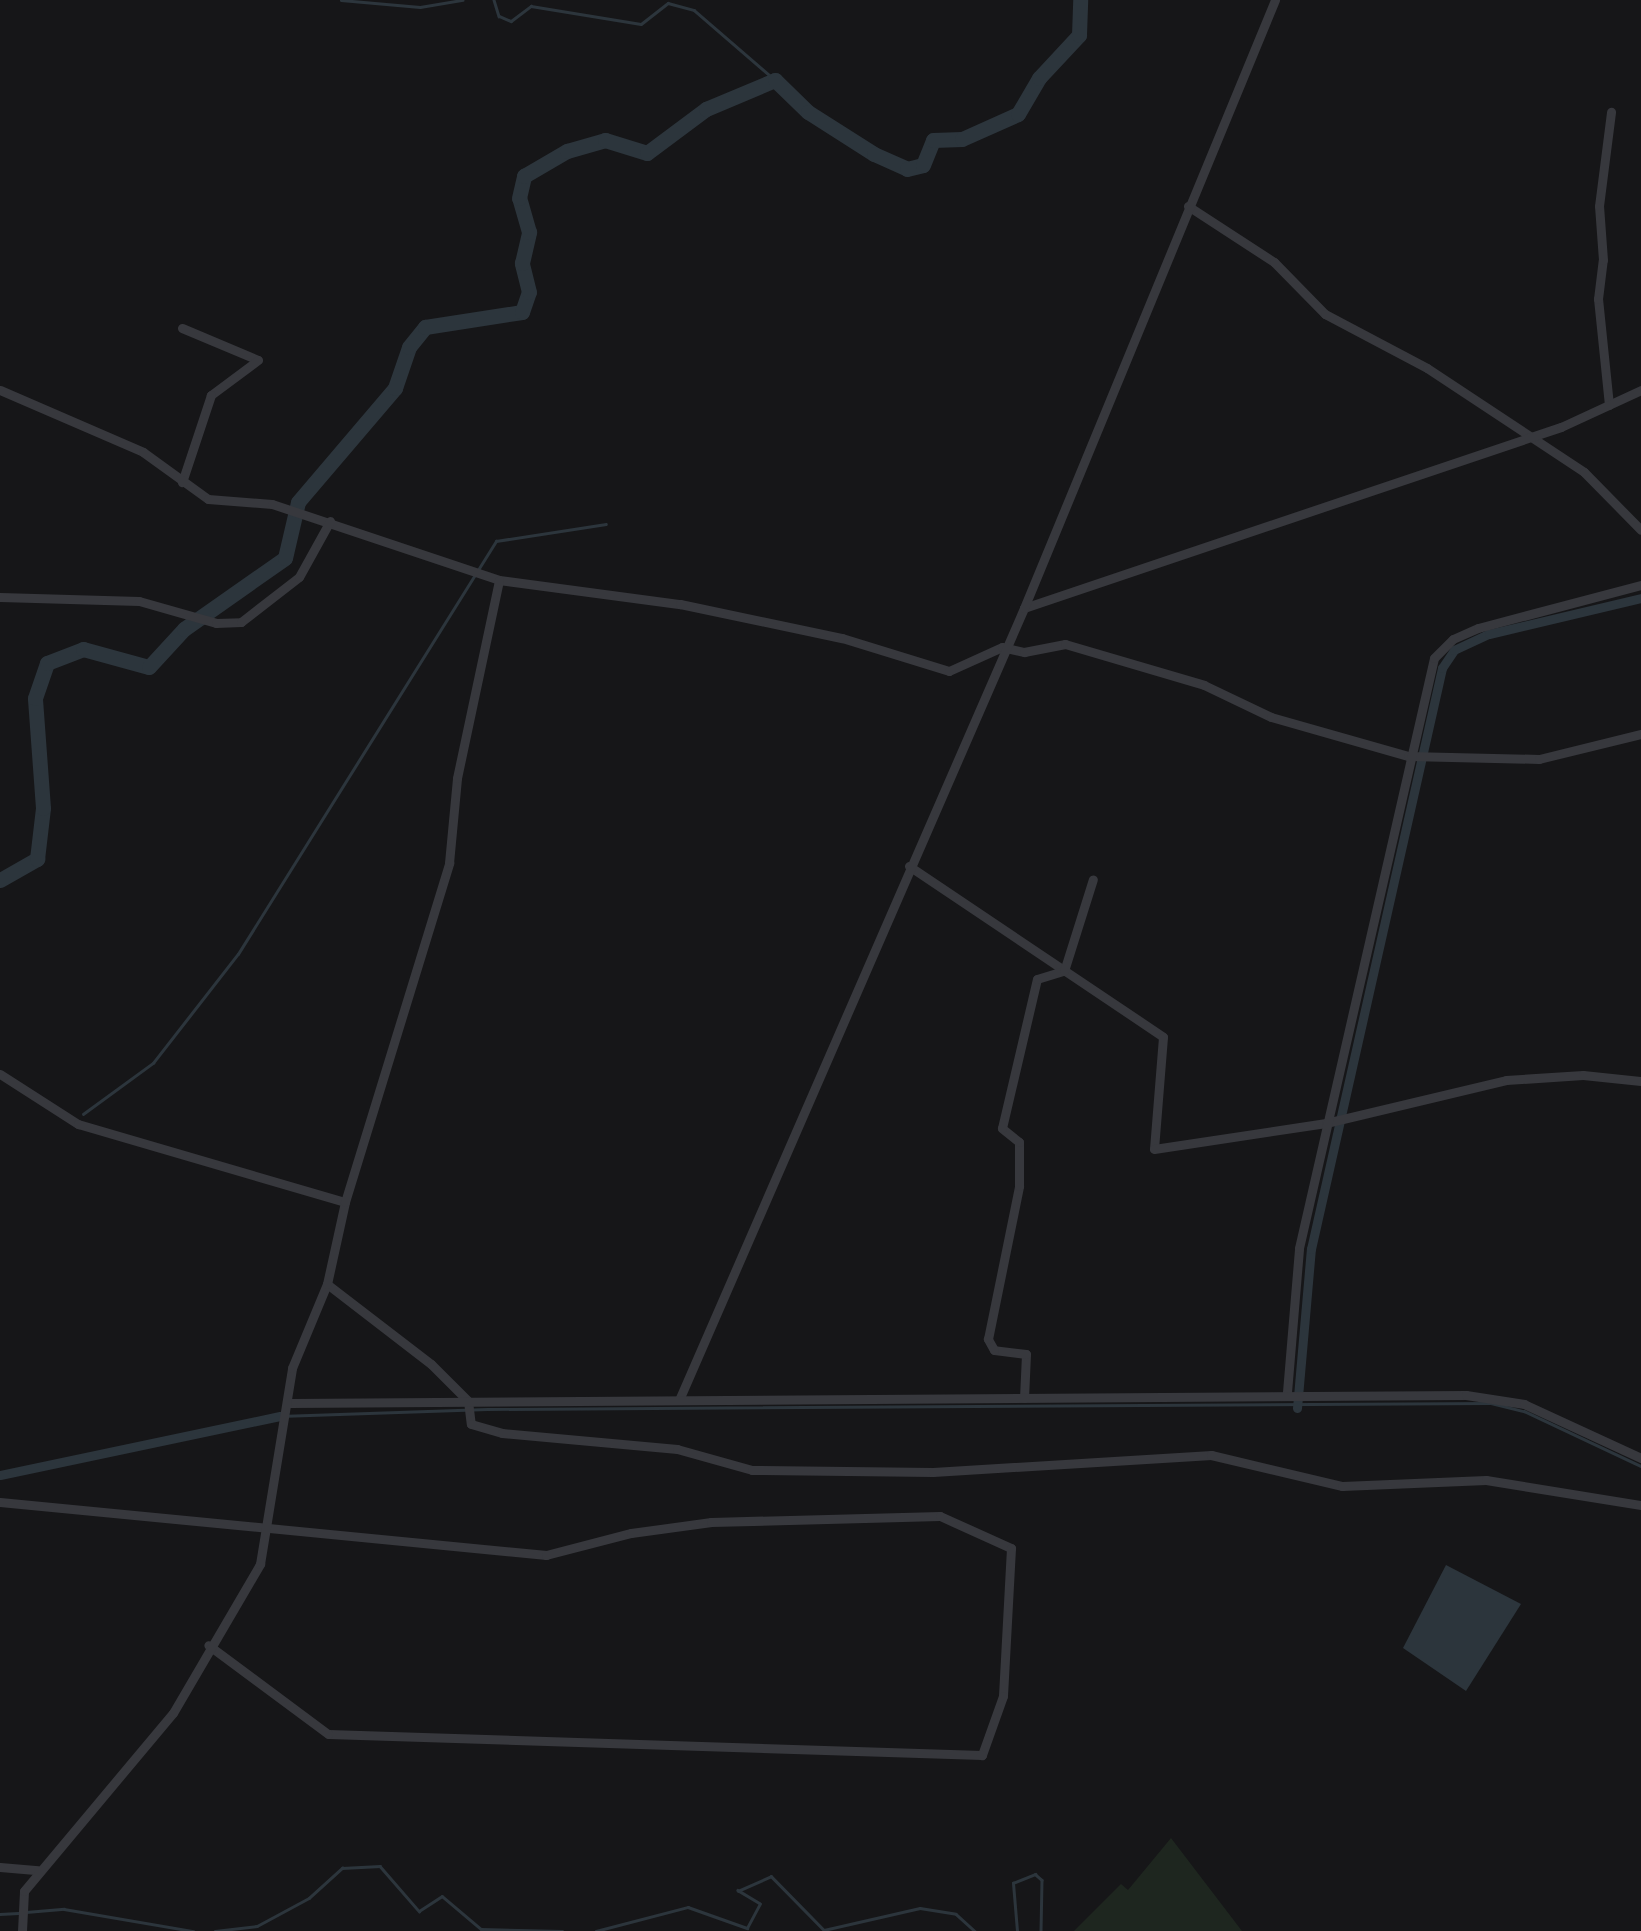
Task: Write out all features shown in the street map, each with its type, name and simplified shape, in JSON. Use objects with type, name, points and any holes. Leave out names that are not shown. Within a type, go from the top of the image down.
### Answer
[{"type":"street","points":[[679,1400],[1002,647],[1024,608],[1276,0]]},
{"type":"street","points":[[1608,406],[1598,300],[1603,260],[1599,206],[1611,112]]},
{"type":"street","points":[[1188,206],[1274,262],[1325,314],[1427,368],[1534,436],[1584,472],[1641,530]]},
{"type":"street","points":[[182,328],[258,360],[211,395],[182,482]]},
{"type":"street","points":[[0,390],[143,452],[208,499],[272,504],[498,580],[698,608],[842,638],[929,668],[949,671],[1002,647],[1024,652],[1064,644],[1127,659],[1271,717],[1408,756],[1539,759],[1641,734]]},
{"type":"street","points":[[1024,608],[1534,436],[1641,390]]},
{"type":"street","points":[[0,597],[139,600],[216,623],[241,622],[299,577],[330,521]]},
{"type":"street","points":[[22,1927],[24,1891],[38,1870],[173,1713],[208,1645],[244,1596],[267,1528],[289,1412],[292,1368],[327,1284],[345,1202],[449,864],[457,778],[498,580]]},
{"type":"street","points":[[1288,1392],[1298,1248],[1428,672],[1453,639],[1641,585]]},
{"type":"street","points":[[909,866],[1163,1037],[1154,1149],[1326,1123],[1506,1080],[1583,1075],[1641,1081]]},
{"type":"street","points":[[1064,970],[1093,880]]},
{"type":"street","points":[[1024,1398],[1026,1354],[994,1350],[988,1338],[1020,1186],[1019,1142],[1002,1128],[1037,979],[1064,970]]},
{"type":"street","points":[[0,1074],[78,1124],[345,1202]]},
{"type":"street","points":[[327,1284],[363,1307],[468,1406],[479,1429],[677,1449],[752,1470],[933,1472],[1211,1454],[1342,1486],[1486,1480],[1641,1505]]},
{"type":"street","points":[[289,1412],[679,1400],[1288,1392],[1504,1399],[1641,1458]]},
{"type":"street","points":[[0,1502],[546,1555],[631,1533],[711,1522],[940,1516],[1010,1548],[1002,1696],[982,1755],[328,1734],[208,1645]]},
{"type":"street","points":[[0,1867],[38,1870]]},
{"type":"shaded area","points":[[1446,1565],[1521,1604],[1466,1691],[1403,1648]]},
{"type":"shaded area","points":[[1171,1838],[1242,1931],[1074,1931],[1121,1884],[1128,1890]]},
{"type":"waterway","points":[[341,0],[420,7],[462,0]]},
{"type":"waterway","points":[[494,0],[499,16],[511,21],[531,6],[641,24],[668,3],[694,10],[775,80]]},
{"type":"waterway","points":[[0,880],[37,859],[43,808],[35,698],[47,663],[83,649],[149,667],[184,629],[285,558],[298,502],[395,388],[409,347],[425,327],[522,312],[529,292],[522,263],[529,232],[519,198],[524,176],[567,151],[605,140],[647,153],[706,109],[775,80],[808,112],[874,154],[907,169],[923,165],[933,140],[962,139],[1018,114],[1039,78],[1079,35],[1080,0]]},
{"type":"waterway","points":[[83,1114],[153,1063],[238,954],[496,541],[606,524]]},
{"type":"waterway","points":[[1297,1408],[1311,1249],[1442,668],[1454,650],[1489,634],[1641,598]]},
{"type":"waterway","points":[[280,1416],[487,1409],[1491,1403],[1524,1411],[1641,1466]]},
{"type":"waterway","points":[[0,1475],[280,1416]]},
{"type":"waterway","points":[[215,1931],[257,1926],[309,1898],[342,1868],[380,1866],[419,1911],[442,1896],[481,1929],[562,1931]]},
{"type":"waterway","points":[[1017,1931],[1013,1883],[1035,1874],[1042,1880],[1041,1931]]},
{"type":"waterway","points":[[596,1931],[688,1907],[747,1928],[760,1904],[738,1891],[771,1876],[824,1930],[920,1908],[956,1914],[975,1931]]},
{"type":"waterway","points":[[26,1912],[64,1909],[193,1931]]},
{"type":"waterway","points":[[0,1914],[18,1913]]}]
